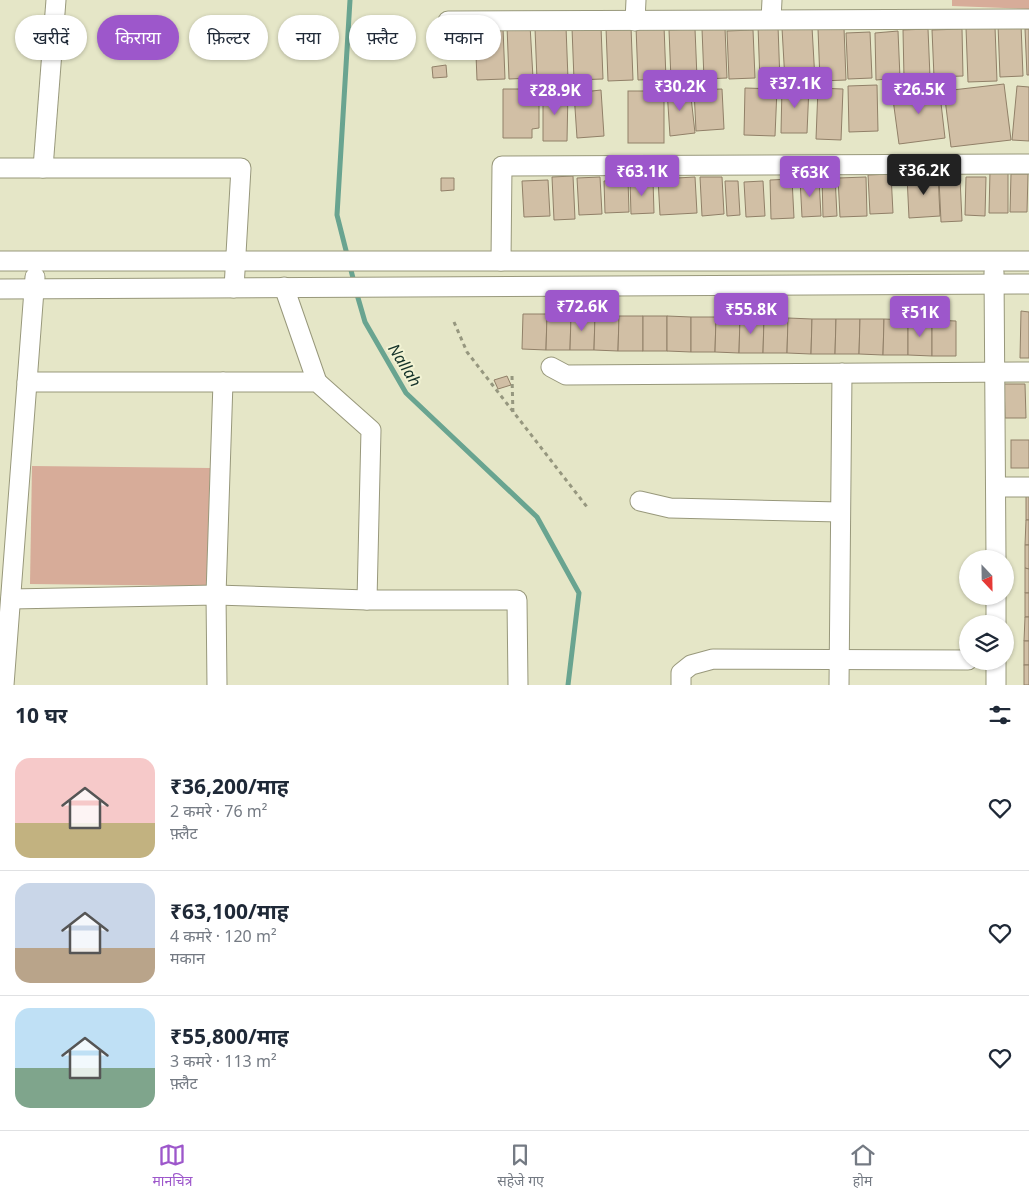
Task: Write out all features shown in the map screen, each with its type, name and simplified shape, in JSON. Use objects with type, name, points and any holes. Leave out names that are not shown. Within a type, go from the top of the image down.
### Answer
[{"type":"street","points":[[43,168],[56,0]]},
{"type":"street","points":[[635,21],[636,0]]},
{"type":"street","points":[[771,19],[772,0]]},
{"type":"street","points":[[501,21],[771,19],[928,9],[1029,19]]},
{"type":"street","points":[[501,261],[502,166],[1029,164]]},
{"type":"street","points":[[0,168],[241,168],[234,288]]},
{"type":"street","points":[[0,261],[1029,261]]},
{"type":"street","points":[[4,685],[36,261]]},
{"type":"street","points":[[994,261],[996,550]]},
{"type":"street","points":[[0,289],[1029,284]]},
{"type":"street","points":[[291,288],[317,382],[371,430],[366,600]]},
{"type":"street","points":[[551,367],[566,375],[1029,372]]},
{"type":"street","points":[[839,685],[842,373]]},
{"type":"street","points":[[27,382],[317,382]]},
{"type":"street","points":[[217,685],[216,595],[223,382]]},
{"type":"street","points":[[996,487],[1029,487]]},
{"type":"street","points":[[640,500],[670,508],[840,512]]},
{"type":"street","points":[[11,599],[216,595],[366,600],[517,600],[518,685]]},
{"type":"street","points":[[681,685],[681,673],[691,665],[714,659],[959,660]]},
{"type":"street","points":[[996,670],[996,685]]},
{"type":"path","points":[[454,322],[467,352],[513,415],[587,507]]},
{"type":"path","points":[[512,376],[513,415]]},
{"type":"shaded area","points":[[952,0],[1029,0],[1029,9],[952,6]]},
{"type":"shaded area","points":[[32,466],[210,468],[209,586],[30,584]]},
{"type":"building","points":[[1021,24],[1023,76],[1000,77],[998,25]]},
{"type":"building","points":[[530,25],[533,78],[509,79],[507,26]]},
{"type":"building","points":[[664,26],[666,79],[638,80],[636,27]]},
{"type":"building","points":[[758,26],[778,26],[780,82],[760,83]]},
{"type":"building","points":[[566,27],[568,79],[537,80],[535,28]]},
{"type":"building","points":[[601,27],[603,79],[574,80],[572,28]]},
{"type":"building","points":[[631,27],[633,80],[608,81],[606,28]]},
{"type":"building","points":[[812,27],[815,80],[785,81],[782,28]]},
{"type":"building","points":[[995,27],[997,81],[968,82],[966,28]]},
{"type":"building","points":[[501,28],[503,28],[505,79],[477,80],[476,60],[501,60]]},
{"type":"building","points":[[725,28],[727,78],[704,79],[702,29]]},
{"type":"building","points":[[844,28],[846,80],[820,81],[818,29]]},
{"type":"building","points":[[695,29],[697,78],[671,80],[669,30]]},
{"type":"building","points":[[928,29],[930,77],[904,78],[903,30]]},
{"type":"building","points":[[962,29],[963,76],[934,77],[932,30]]},
{"type":"building","points":[[1025,29],[1029,29],[1029,75],[1027,75]]},
{"type":"building","points":[[753,30],[755,78],[729,79],[727,31]]},
{"type":"building","points":[[898,31],[900,78],[876,80],[875,33]]},
{"type":"building","points":[[870,32],[872,78],[848,79],[846,33]]},
{"type":"building","points":[[446,65],[447,77],[433,78],[432,67]]},
{"type":"building","points":[[1004,84],[1011,140],[951,147],[944,91]]},
{"type":"building","points":[[877,85],[878,131],[849,132],[848,86]]},
{"type":"building","points":[[782,86],[809,86],[807,133],[781,133]]},
{"type":"building","points":[[939,86],[945,138],[899,144],[892,92]]},
{"type":"building","points":[[1017,86],[1029,87],[1029,141],[1012,140]]},
{"type":"building","points":[[690,88],[695,133],[670,136],[667,90]]},
{"type":"building","points":[[745,88],[777,89],[775,136],[744,135]]},
{"type":"building","points":[[818,88],[843,89],[841,140],[816,139]]},
{"type":"building","points":[[503,89],[539,89],[539,128],[532,129],[532,138],[503,138]]},
{"type":"building","points":[[722,89],[724,129],[696,131],[694,90]]},
{"type":"building","points":[[601,90],[604,136],[577,138],[574,93]]},
{"type":"building","points":[[543,91],[568,91],[567,141],[543,141]]},
{"type":"building","points":[[628,91],[664,91],[664,143],[628,143]]},
{"type":"building","points":[[990,171],[1008,171],[1008,213],[989,213]]},
{"type":"building","points":[[891,174],[893,213],[870,214],[868,175]]},
{"type":"building","points":[[938,174],[940,216],[909,218],[907,176]]},
{"type":"building","points":[[1011,174],[1028,174],[1027,212],[1010,212]]},
{"type":"building","points":[[573,176],[575,219],[554,220],[552,177]]},
{"type":"building","points":[[835,176],[837,216],[823,217],[822,177]]},
{"type":"building","points":[[600,177],[602,214],[579,215],[577,178]]},
{"type":"building","points":[[695,177],[697,213],[660,215],[658,179]]},
{"type":"building","points":[[700,177],[722,177],[724,214],[702,216]]},
{"type":"building","points":[[866,177],[867,216],[840,217],[838,178]]},
{"type":"building","points":[[966,177],[986,177],[985,216],[965,215]]},
{"type":"building","points":[[441,178],[454,178],[454,190],[441,191]]},
{"type":"building","points":[[960,178],[962,221],[941,222],[939,179]]},
{"type":"building","points":[[628,179],[629,212],[605,213],[604,181]]},
{"type":"building","points":[[792,179],[794,218],[771,219],[770,180]]},
{"type":"building","points":[[800,179],[819,179],[821,216],[802,217]]},
{"type":"building","points":[[548,180],[550,216],[524,217],[522,181]]},
{"type":"building","points":[[653,180],[654,213],[631,214],[630,181]]},
{"type":"building","points":[[725,181],[738,181],[740,215],[727,216]]},
{"type":"building","points":[[763,181],[765,216],[746,217],[744,182]]},
{"type":"building","points":[[1021,311],[1029,312],[1029,358],[1020,358]]},
{"type":"building","points":[[523,314],[547,314],[546,350],[522,349]]},
{"type":"building","points":[[547,314],[571,315],[570,350],[546,350]]},
{"type":"building","points":[[571,315],[595,315],[594,350],[570,350]]},
{"type":"building","points":[[595,315],[619,316],[618,351],[594,350]]},
{"type":"building","points":[[619,316],[643,316],[643,351],[618,351]]},
{"type":"building","points":[[643,316],[667,316],[667,351],[643,351]]},
{"type":"building","points":[[667,316],[691,317],[691,352],[667,351]]},
{"type":"building","points":[[691,317],[716,317],[715,352],[691,352]]},
{"type":"building","points":[[716,317],[740,317],[739,353],[715,352]]},
{"type":"building","points":[[740,317],[764,318],[763,353],[739,353]]},
{"type":"building","points":[[764,318],[788,318],[787,353],[763,353]]},
{"type":"building","points":[[788,318],[812,319],[811,354],[787,353]]},
{"type":"building","points":[[812,319],[836,319],[835,354],[811,354]]},
{"type":"building","points":[[836,319],[860,319],[859,354],[835,354]]},
{"type":"building","points":[[860,319],[884,319],[883,355],[859,354]]},
{"type":"building","points":[[884,319],[908,320],[908,355],[883,355]]},
{"type":"building","points":[[908,320],[932,320],[932,356],[908,355]]},
{"type":"building","points":[[932,320],[956,321],[956,356],[932,356]]},
{"type":"building","points":[[507,376],[511,385],[498,389],[494,380]]},
{"type":"building","points":[[1004,384],[1025,384],[1026,418],[1005,418]]},
{"type":"building","points":[[1011,440],[1029,440],[1029,468],[1011,468]]},
{"type":"building","points":[[1026,496],[1029,496],[1029,520],[1026,520]]},
{"type":"building","points":[[1026,520],[1029,520],[1029,545],[1025,545]]},
{"type":"building","points":[[1025,545],[1029,545],[1029,569],[1025,568]]},
{"type":"building","points":[[1025,568],[1029,569],[1029,593],[1025,593]]},
{"type":"building","points":[[1025,593],[1029,593],[1029,617],[1025,617]]},
{"type":"building","points":[[1025,617],[1029,617],[1029,641],[1024,641]]},
{"type":"building","points":[[1024,641],[1029,641],[1029,665],[1024,665]]},
{"type":"building","points":[[1024,665],[1029,665],[1029,685],[1024,685]]},
{"type":"waterway","name":"Nallah","points":[[350,0],[337,215],[354,282]]},
{"type":"waterway","name":"Nallah","points":[[356,291],[365,322],[406,393],[537,517],[579,593],[568,685]]}]
